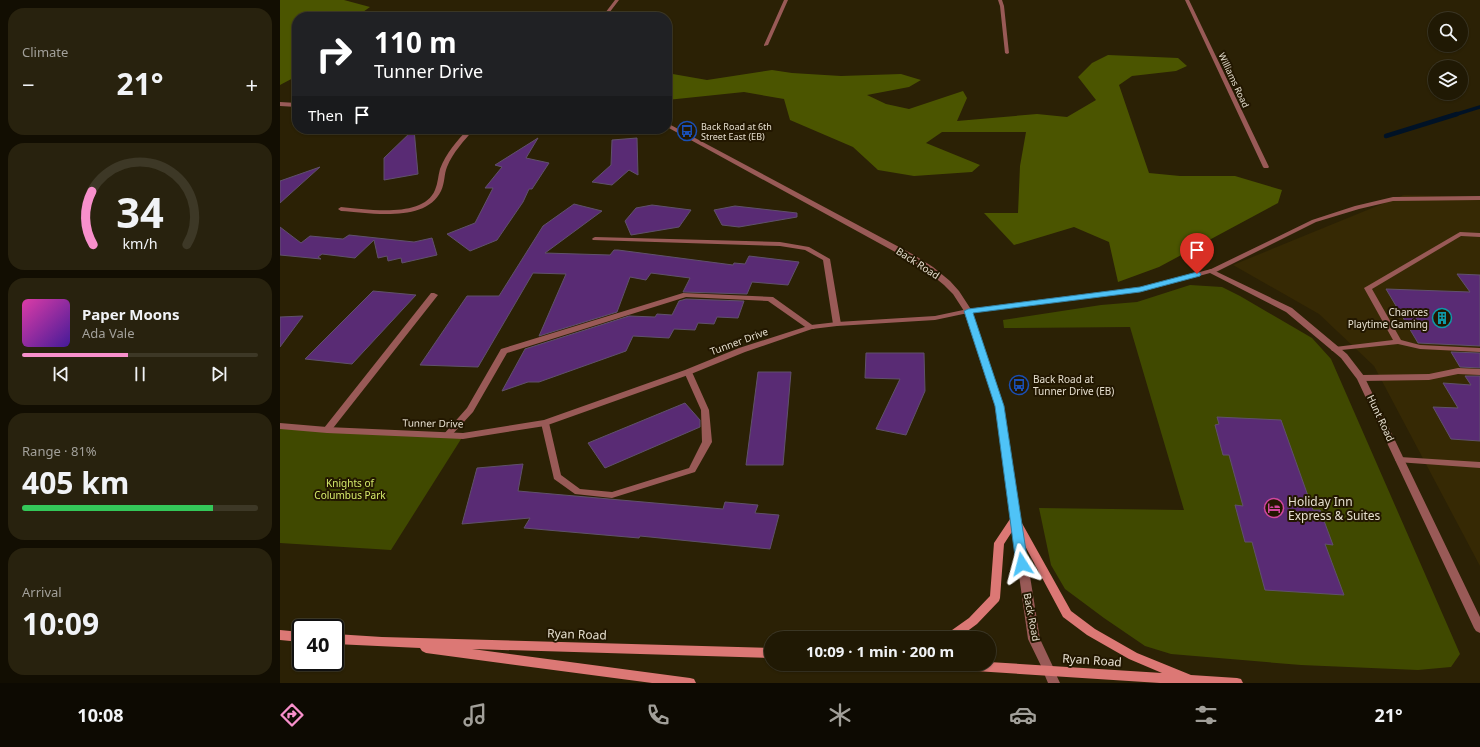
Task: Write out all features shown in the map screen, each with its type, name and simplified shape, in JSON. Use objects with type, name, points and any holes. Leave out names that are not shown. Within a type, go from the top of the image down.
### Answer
[{"type":"main road","points":[[959,631],[973,621],[995,598],[999,543],[1015,519],[1067,614],[1091,632],[1133,656],[1193,681]]},
{"type":"main road","points":[[280,635],[292,636]]},
{"type":"main road","name":"Ryan Road","points":[[344,640],[382,642],[764,653]]},
{"type":"main road","name":"Ryan Road","points":[[382,642],[690,683]]},
{"type":"main road","name":"Ryan Road","points":[[996,668],[1237,683]]},
{"type":"street","points":[[608,12],[617,0]]},
{"type":"street","points":[[766,45],[786,0]]},
{"type":"street","points":[[1000,0],[1007,53]]},
{"type":"street","name":"Williams Road","points":[[1187,0],[1266,167]]},
{"type":"street","points":[[280,104],[292,104]]},
{"type":"street","name":"Back Road","points":[[672,128],[911,257],[930,269],[947,283],[956,293],[968,311],[1000,406],[1015,519],[1034,639],[1054,683]]},
{"type":"street","points":[[341,209],[407,212],[426,205],[438,192],[444,167],[453,148],[466,134]]},
{"type":"street","name":"Tunner Drive","points":[[280,426],[326,430],[463,436],[545,423],[688,372],[742,350],[811,327],[935,318],[968,311],[1140,290],[1211,271],[1314,221],[1357,207],[1393,199],[1480,198]]},
{"type":"street","points":[[1398,342],[1368,288],[1460,234],[1480,235]]},
{"type":"street","points":[[595,239],[780,244],[807,248],[826,259],[836,324]]},
{"type":"street","name":"Hunt Road","points":[[1211,271],[1289,310],[1344,356],[1361,378],[1480,628]]},
{"type":"street","points":[[326,430],[434,295]]},
{"type":"street","points":[[447,435],[470,410],[504,351],[686,295],[770,299],[811,327]]},
{"type":"street","points":[[1335,349],[1398,342],[1420,347],[1480,350]]},
{"type":"street","points":[[1361,378],[1430,377],[1458,371],[1480,372]]},
{"type":"street","points":[[545,423],[557,477],[578,492],[612,495],[692,470],[707,442],[705,410],[688,372]]},
{"type":"street","points":[[1400,460],[1480,465]]},
{"type":"shaded area","points":[[1404,195],[1480,197],[1480,566],[1374,366],[1319,314],[1233,265]]},
{"type":"green space","points":[[280,0],[344,0],[370,7],[363,12],[292,12],[292,79],[280,85]]},
{"type":"green space","points":[[1108,55],[1178,58],[1187,66],[1176,71],[1132,76],[1119,85],[1149,173],[1180,176],[1235,176],[1282,190],[1278,203],[1159,267],[1118,282],[1109,242],[1074,227],[1014,245],[984,213],[1018,213],[1020,166],[1026,132],[942,132],[926,143],[980,165],[972,172],[914,176],[878,170],[853,147],[790,120],[784,99],[744,92],[672,99],[672,74],[707,80],[772,70],[792,73],[841,76],[901,74],[921,80],[909,87],[867,95],[886,104],[909,109],[963,91],[967,98],[957,121],[1037,114],[1067,117],[1096,100],[1078,77],[1092,63]]},
{"type":"green space","points":[[1190,285],[1222,287],[1240,296],[1312,338],[1331,359],[1460,654],[1451,667],[1418,670],[1301,665],[1171,654],[1145,646],[1065,589],[1051,565],[1039,508],[1184,510],[1130,327],[1004,328],[1003,320],[1101,305],[1137,302]]},
{"type":"green space","name":"Knights of Columbus Park","points":[[280,426],[463,436],[391,550],[280,543]]},
{"type":"building","points":[[409,134],[414,134],[418,174],[384,180],[384,158]]},
{"type":"building","points":[[538,138],[526,158],[549,163],[532,189],[529,189],[523,202],[497,240],[470,251],[447,234],[475,223],[493,188],[485,188],[502,167],[495,165]]},
{"type":"building","points":[[637,138],[638,175],[629,170],[612,185],[592,182],[611,165],[612,140]]},
{"type":"building","points":[[320,167],[280,203],[280,181]]},
{"type":"building","points":[[574,204],[602,211],[545,253],[610,255],[614,250],[618,250],[733,265],[734,263],[745,264],[749,256],[799,262],[788,285],[752,282],[747,294],[683,292],[690,278],[651,273],[646,280],[630,277],[617,312],[539,336],[566,274],[533,273],[478,367],[420,365],[467,296],[499,296],[543,226]]},
{"type":"building","points":[[652,205],[691,210],[679,227],[631,235],[625,221],[636,208]]},
{"type":"building","points":[[735,206],[797,213],[797,217],[739,227],[722,225],[714,210]]},
{"type":"building","points":[[280,227],[301,243],[310,236],[343,239],[349,235],[414,242],[432,238],[437,255],[402,263],[401,258],[388,261],[387,256],[378,258],[374,240],[355,258],[322,254],[318,257],[321,259],[280,255]]},
{"type":"building","name":"Chances Playtime Gaming","points":[[1457,274],[1480,275],[1480,346],[1418,343],[1386,289],[1470,292]]},
{"type":"building","points":[[373,291],[416,295],[352,364],[305,359]]},
{"type":"building","points":[[686,299],[744,301],[738,318],[717,317],[714,324],[698,323],[695,330],[674,329],[669,338],[633,336],[626,351],[539,382],[528,382],[502,391],[525,349],[629,316],[655,317],[657,314],[672,315],[679,301]]},
{"type":"building","points":[[303,316],[280,347],[280,317]]},
{"type":"building","points":[[1451,352],[1480,353],[1480,368],[1460,367]]},
{"type":"building","points":[[866,353],[924,353],[925,391],[906,435],[876,429],[900,379],[865,378]]},
{"type":"building","points":[[758,372],[791,372],[783,465],[746,465]]},
{"type":"building","points":[[1465,376],[1480,376],[1480,441],[1451,439],[1433,407],[1458,408],[1443,383],[1471,385]]},
{"type":"building","points":[[685,403],[700,420],[700,427],[605,468],[588,443]]},
{"type":"building","name":"Holiday Inn Express & Suites","points":[[1217,417],[1281,420],[1313,510],[1320,510],[1333,545],[1325,544],[1344,595],[1265,590],[1252,542],[1245,542],[1235,505],[1243,506],[1229,455],[1223,455],[1215,425],[1219,424]]},
{"type":"building","points":[[523,464],[518,491],[723,509],[725,502],[758,505],[755,513],[779,515],[770,549],[640,536],[639,538],[524,528],[530,518],[462,524],[477,468]]},
{"type":"waterway","points":[[1454,115],[1480,107]]},
{"type":"waterway","points":[[1386,136],[1457,114]]},
{"type":"place","name":"Back Road at 6th Street East (EB)","points":[[687,131]]},
{"type":"place","name":"Chances Playtime Gaming","points":[[1442,318]]},
{"type":"place","name":"Back Road at Tunner Drive (EB)","points":[[1019,385]]},
{"type":"place","name":"Holiday Inn Express & Suites","points":[[1274,508]]},
{"type":"route","points":[[1022,564],[1000,406],[968,311],[1140,290],[1197,274]]}]
